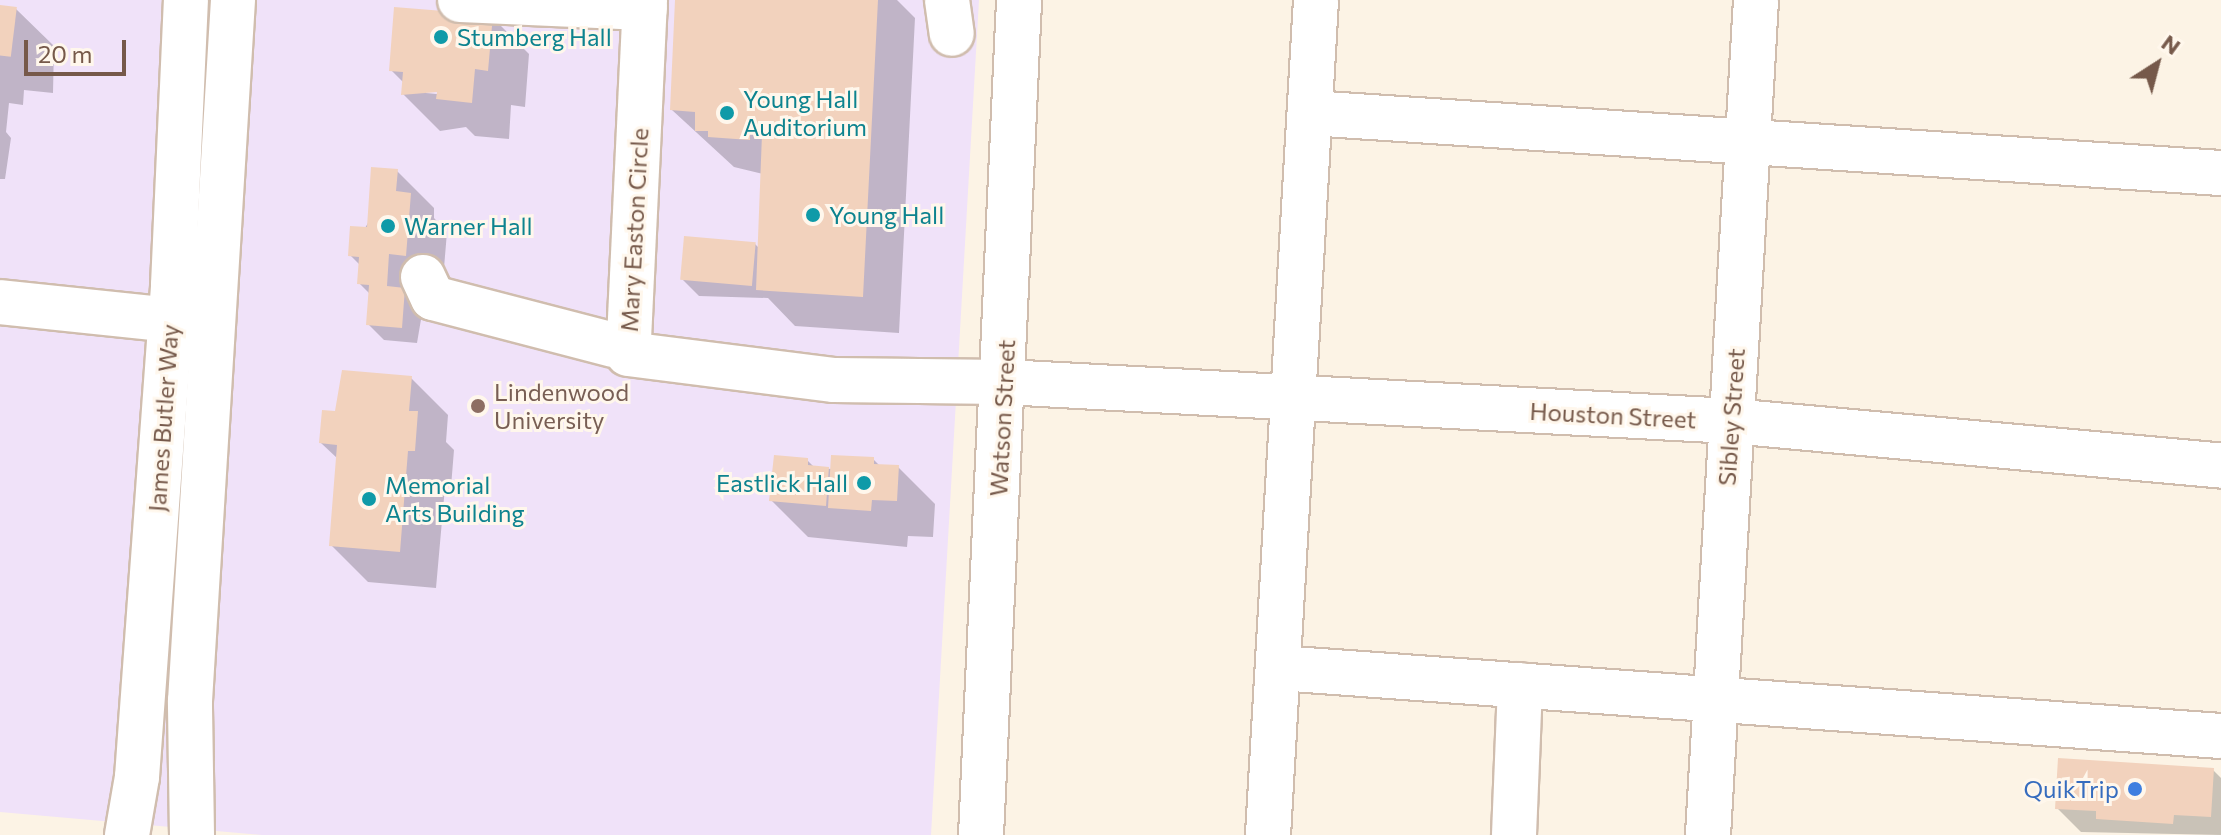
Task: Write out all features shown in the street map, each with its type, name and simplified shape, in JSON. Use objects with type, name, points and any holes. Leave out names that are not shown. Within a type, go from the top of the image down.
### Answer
[{"type":"street","name":"James Butler Way","points":[[127,835],[137,777],[170,320],[186,0]]},
{"type":"street","name":"James Butler Way","points":[[192,835],[190,701],[233,0]]},
{"type":"street","points":[[460,0],[645,4]]},
{"type":"street","name":"Watson Street","points":[[981,835],[1019,0]]},
{"type":"street","points":[[1268,835],[1297,398],[1316,0]]},
{"type":"street","name":"Sibley Street","points":[[1708,835],[1713,699],[1756,0]]},
{"type":"street","name":"Mary Easton Circle","points":[[645,4],[628,354],[834,380],[876,380]]},
{"type":"street","points":[[1310,113],[1747,146],[2221,173]]},
{"type":"street","points":[[423,277],[433,298],[613,345]]},
{"type":"street","points":[[0,302],[170,320]]},
{"type":"street","name":"Houston Street","points":[[876,380],[1004,382],[1731,421],[2221,466]]},
{"type":"street","points":[[1279,668],[2221,736]]},
{"type":"street","points":[[1514,835],[1520,685]]},
{"type":"shaded area","name":"Lindenwood University","points":[[0,0],[979,0],[931,835],[262,835],[0,812]]},
{"type":"building","name":"Young Hall","points":[[675,0],[878,0],[863,297],[756,290],[762,134],[750,133],[750,140],[708,137],[708,131],[695,131],[695,112],[670,110]]},
{"type":"building","points":[[0,5],[17,7],[11,57],[0,55]]},
{"type":"building","name":"Stumberg Hall","points":[[394,7],[493,15],[488,71],[475,69],[472,103],[436,99],[437,92],[401,95],[403,72],[389,71]]},
{"type":"building","name":"Warner Hall","points":[[371,167],[398,169],[396,191],[411,193],[406,256],[389,254],[387,286],[405,288],[402,328],[366,325],[369,285],[357,284],[359,257],[348,256],[350,226],[367,227]]},
{"type":"building","points":[[684,236],[756,242],[752,286],[680,280]]},
{"type":"building","name":"Memorial Arts Building","points":[[342,370],[412,376],[409,411],[418,411],[415,451],[408,451],[400,552],[329,546],[337,445],[319,443],[322,410],[335,411]]},
{"type":"building","name":"Eastlick Hall","points":[[774,455],[808,458],[808,465],[829,467],[826,506],[769,501]]},
{"type":"building","name":"Eastlick Hall","points":[[831,455],[874,457],[874,464],[899,465],[897,501],[872,500],[871,511],[828,508]]},
{"type":"building","name":"QuikTrip","points":[[2058,758],[2214,768],[2211,817],[2174,815],[2173,824],[2096,819],[2096,811],[2055,809]]},
{"type":"place","name":"Stumberg Hall","points":[[441,37]]},
{"type":"place","name":"Young Hall Auditorium","points":[[727,113]]},
{"type":"place","name":"Young Hall","points":[[813,215]]},
{"type":"place","name":"Warner Hall","points":[[388,226]]},
{"type":"place","name":"Lindenwood University","points":[[478,406]]},
{"type":"place","name":"Eastlick Hall","points":[[864,483]]},
{"type":"place","name":"Memorial Arts Building","points":[[369,499]]},
{"type":"place","name":"QuikTrip","points":[[2135,789]]}]
